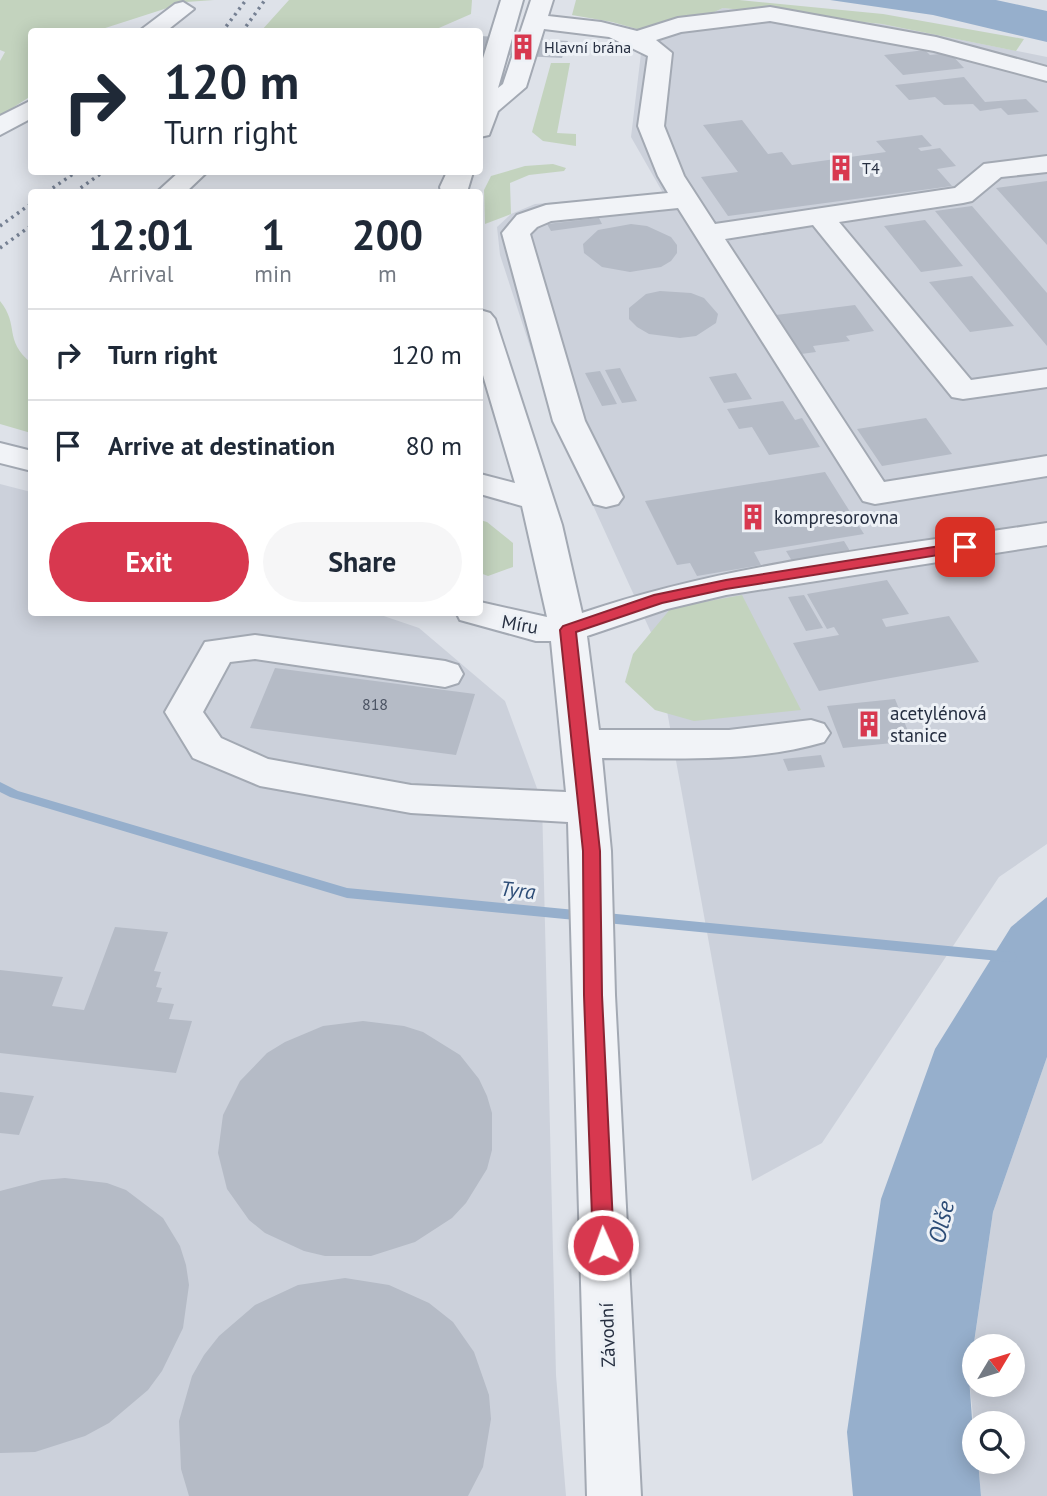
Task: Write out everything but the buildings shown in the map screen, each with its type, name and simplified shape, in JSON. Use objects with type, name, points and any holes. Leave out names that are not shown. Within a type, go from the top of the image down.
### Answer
[{"type":"street","points":[[483,122],[486,86],[510,7]]},
{"type":"street","points":[[155,28],[183,9]]},
{"type":"street","points":[[483,122],[514,87],[538,12],[640,38],[660,53],[651,126],[671,176],[875,494],[1047,466]]},
{"type":"street","points":[[640,38],[678,24],[770,15],[936,44],[1047,74]]},
{"type":"street","points":[[0,127],[28,110]]},
{"type":"street","points":[[706,233],[963,195],[993,170],[1047,164]]},
{"type":"street","points":[[174,189],[190,175]]},
{"type":"street","points":[[606,497],[569,421],[516,233],[527,221],[546,213],[686,199]]},
{"type":"street","points":[[820,216],[963,390],[1047,378]]},
{"type":"street","name":"Závodní","points":[[483,329],[545,525],[568,630],[582,744],[591,851],[593,995],[614,1496]]},
{"type":"street","points":[[0,453],[28,460]]},
{"type":"street","points":[[483,485],[535,499]]},
{"type":"street","points":[[568,630],[659,599],[726,584],[1047,534]]},
{"type":"street","name":"Míru","points":[[483,615],[536,629],[568,630]]},
{"type":"street","points":[[445,674],[255,647],[218,651],[184,712],[207,748],[260,772],[411,799],[587,808]]},
{"type":"street","points":[[582,744],[729,744],[811,733]]},
{"type":"shaded area","points":[[723,8],[882,24],[1047,57],[1047,844],[999,877],[822,1143],[752,1181],[654,639],[554,420],[500,255],[497,227],[511,214],[535,204],[663,193],[631,137],[642,45]]},
{"type":"shaded area","points":[[0,484],[28,491],[28,616],[384,616],[419,628],[505,701],[542,802],[556,1375],[566,1496],[0,1496]]},
{"type":"shaded area","points":[[1047,1057],[1047,1496],[981,1496],[979,1474],[1025,1474],[1025,1411],[972,1411],[971,1397],[1026,1396],[1026,1334],[975,1334],[993,1212]]},
{"type":"green space","points":[[0,0],[214,0],[186,2],[105,28],[28,28],[28,98],[0,116],[0,61],[5,52],[0,50]]},
{"type":"green space","points":[[289,0],[472,0],[471,14],[439,28],[264,28]]},
{"type":"green space","points":[[576,0],[739,0],[883,14],[1024,39],[1016,51],[882,24],[723,8],[662,36],[612,22],[572,15]]},
{"type":"green space","points":[[551,63],[570,63],[557,133],[576,134],[576,146],[543,141],[532,132]]},
{"type":"green space","points":[[553,164],[566,168],[564,171],[529,175],[510,183],[511,214],[485,224],[484,190],[491,176],[525,166]]},
{"type":"green space","points":[[0,301],[9,318],[17,347],[28,360],[28,432],[0,424]]},
{"type":"green space","points":[[483,521],[513,543],[513,567],[488,576],[483,574]]},
{"type":"green space","points":[[742,595],[801,710],[694,721],[655,710],[625,682],[633,654],[671,608]]},
{"type":"water","points":[[830,0],[996,0],[1047,11],[1047,42],[933,15]]},
{"type":"water","name":"Olše","points":[[1047,897],[1047,1057],[993,1212],[975,1334],[962,1334],[962,1397],[970,1397],[971,1411],[962,1411],[962,1474],[979,1474],[981,1496],[853,1496],[847,1432],[881,1199],[935,1049],[1011,927]]},
{"type":"waterway","name":"Tyra","points":[[0,787],[14,794],[347,893],[1010,957]]},
{"type":"railway","points":[[225,28],[246,0]]},
{"type":"railway","points":[[245,28],[265,0]]},
{"type":"railway","points":[[51,189],[72,175]]},
{"type":"railway","points":[[79,189],[99,175]]},
{"type":"railway","points":[[0,226],[28,206]]},
{"type":"railway","points":[[0,248],[28,228]]},
{"type":"place","name":"Hlavní brána","points":[[523,47]]},
{"type":"place","name":"T4","points":[[841,168]]},
{"type":"place","name":"kompresorovna","points":[[753,517]]},
{"type":"place","name":"acetylénová stanice","points":[[869,724]]},
{"type":"route","points":[[603,1245],[593,995],[591,851],[582,744],[568,630],[659,599],[726,584],[965,547]]}]
